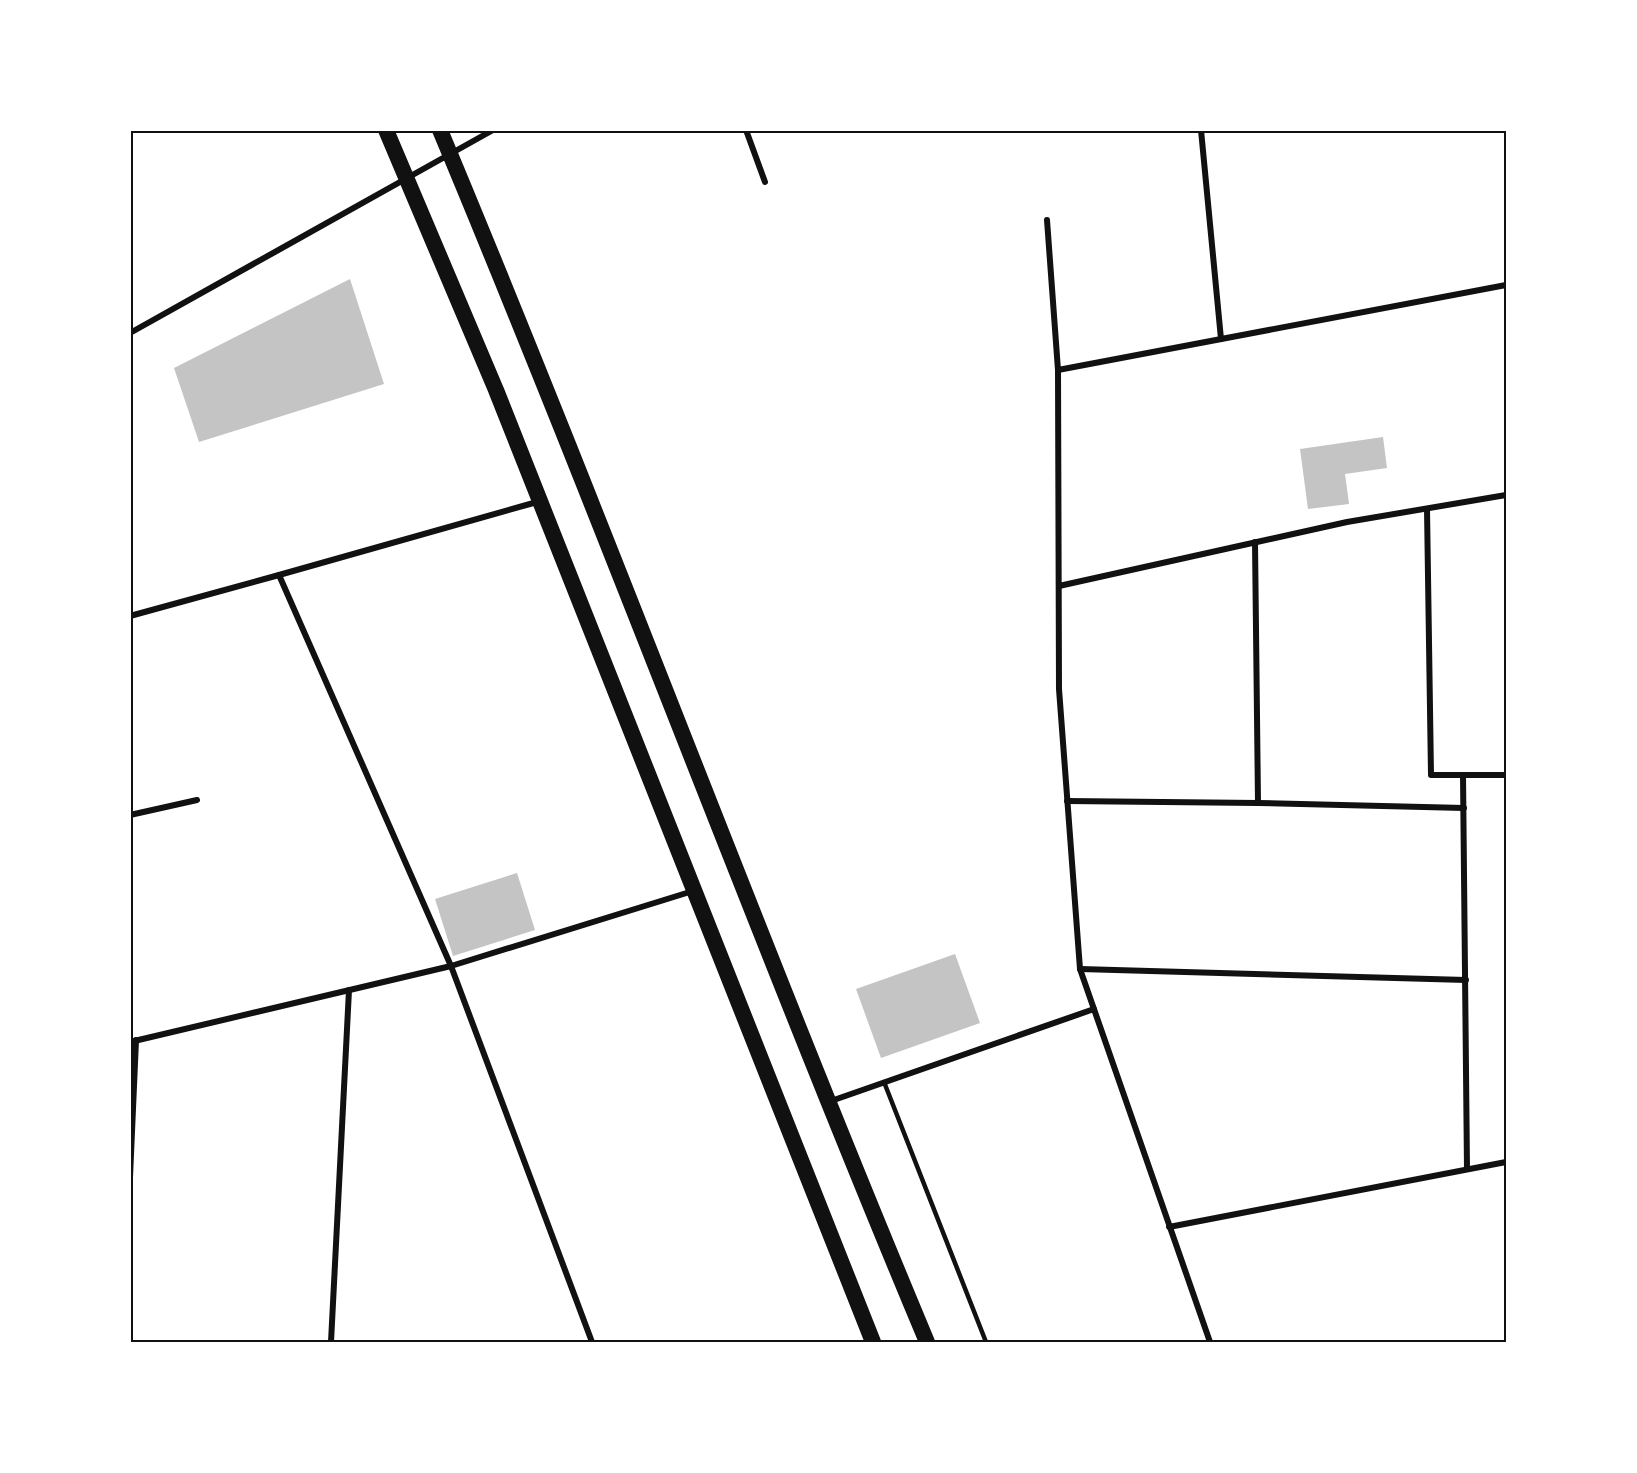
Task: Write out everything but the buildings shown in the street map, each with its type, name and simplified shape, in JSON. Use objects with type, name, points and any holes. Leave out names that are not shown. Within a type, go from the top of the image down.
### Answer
[{"type":"highway","points":[[386,130],[496,390],[538,501],[873,1342]]},
{"type":"highway","points":[[440,130],[587,487],[826,1102],[927,1342]]},
{"type":"street","points":[[130,333],[493,130]]},
{"type":"street","points":[[746,130],[765,182]]},
{"type":"street","points":[[1202,130],[1221,339]]},
{"type":"street","points":[[1047,220],[1058,370],[1059,689],[1080,969],[1210,1342]]},
{"type":"street","points":[[1058,370],[1506,285]]},
{"type":"street","points":[[1059,586],[1255,542],[1506,495]]},
{"type":"street","points":[[130,616],[538,501]]},
{"type":"street","points":[[1427,509],[1431,775],[1506,776]]},
{"type":"street","points":[[1255,542],[1258,803]]},
{"type":"street","points":[[279,575],[451,966],[592,1342]]},
{"type":"street","points":[[1463,775],[1467,1169]]},
{"type":"street","points":[[130,814],[197,800]]},
{"type":"street","points":[[1067,801],[1464,807]]},
{"type":"street","points":[[130,1177],[134,1041],[451,966],[693,891]]},
{"type":"street","points":[[1080,969],[1466,980]]},
{"type":"street","points":[[331,1342],[349,990]]},
{"type":"street","points":[[826,1102],[1094,1009]]},
{"type":"street","points":[[1169,1227],[1506,1162]]},
{"type":"lane","points":[[884,1082],[986,1342]]}]
